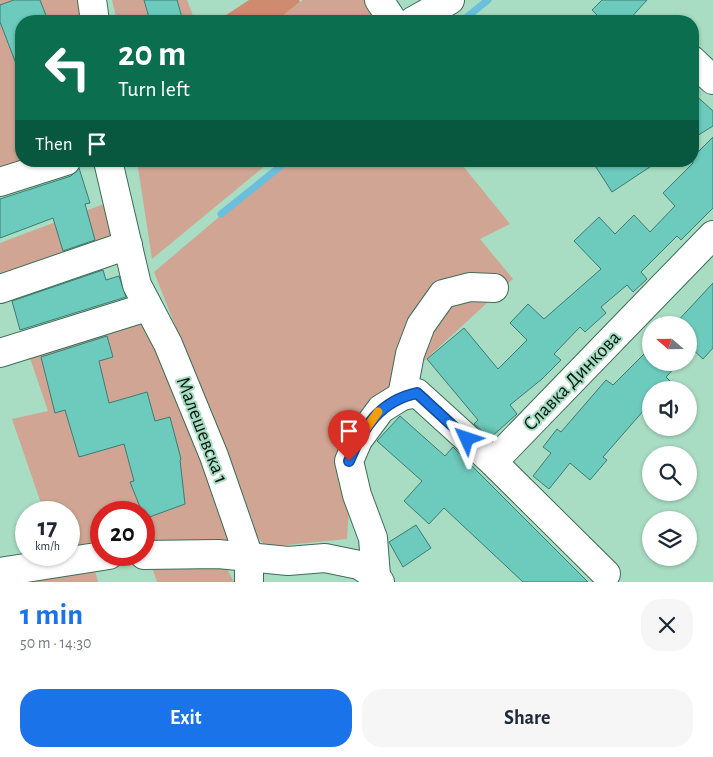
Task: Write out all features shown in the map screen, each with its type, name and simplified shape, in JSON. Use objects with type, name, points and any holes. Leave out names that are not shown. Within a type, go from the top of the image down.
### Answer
[{"type":"street","points":[[92,0],[94,15]]},
{"type":"street","points":[[379,0],[389,15]]},
{"type":"street","points":[[424,15],[450,0]]},
{"type":"street","points":[[699,67],[713,80]]},
{"type":"street","points":[[0,182],[47,167]]},
{"type":"street","name":"Малешевска 1","points":[[109,167],[137,285],[168,344],[214,456],[249,570]]},
{"type":"street","name":"Славка Динкова","points":[[493,462],[713,235]]},
{"type":"street","points":[[0,289],[128,246]]},
{"type":"street","points":[[402,396],[410,354],[420,325],[443,294],[470,286],[494,288]]},
{"type":"street","points":[[0,354],[148,307]]},
{"type":"street","points":[[378,579],[373,538],[357,495],[349,461],[358,440],[381,409],[402,396],[417,393],[493,462],[606,574]]},
{"type":"street","points":[[155,555],[218,554],[249,570],[288,561],[325,558],[359,565],[378,579]]},
{"type":"street","points":[[0,572],[90,558]]},
{"type":"shaded area","points":[[0,0],[86,0],[88,15],[15,15],[15,166],[0,177]]},
{"type":"shaded area","points":[[112,0],[187,0],[193,15],[116,15]]},
{"type":"shaded area","points":[[249,0],[299,0],[300,2],[284,15],[226,15]]},
{"type":"shaded area","points":[[303,0],[374,0],[383,15],[284,15]]},
{"type":"shaded area","points":[[138,167],[264,167],[152,259]]},
{"type":"shaded area","points":[[278,167],[464,167],[510,224],[480,239],[513,279],[411,373],[352,464],[347,539],[266,547],[250,528],[225,452],[154,272]]},
{"type":"shaded area","points":[[109,202],[119,246],[0,299],[0,243]]},
{"type":"shaded area","points":[[141,316],[175,380],[233,540],[155,546],[155,501],[90,501],[90,546],[80,548],[80,501],[40,501],[12,419],[48,411],[29,355]]},
{"type":"shaded area","points":[[155,561],[223,567],[227,569],[234,582],[157,582],[152,566],[155,566]]},
{"type":"shaded area","points":[[95,571],[98,582],[1,582]]},
{"type":"building","points":[[14,0],[40,0],[46,15],[15,15],[15,61],[0,22],[0,5]]},
{"type":"building","points":[[144,0],[177,0],[181,15],[148,15]]},
{"type":"building","points":[[602,0],[647,0],[633,15],[597,15],[592,10]]},
{"type":"building","points":[[699,98],[713,111],[713,126],[699,135]]},
{"type":"building","points":[[713,137],[713,208],[681,240],[677,236],[641,272],[647,279],[633,292],[627,285],[601,307],[606,313],[585,332],[580,327],[554,354],[561,360],[542,379],[510,405],[517,414],[490,438],[474,424],[478,420],[427,359],[464,328],[498,369],[527,340],[510,323],[528,304],[544,319],[601,269],[574,241],[599,217],[615,234],[634,215],[650,232],[675,206],[663,193],[689,167],[699,167],[699,151]]},
{"type":"building","points":[[596,167],[650,167],[612,192]]},
{"type":"building","points":[[79,168],[90,203],[85,204],[95,240],[63,251],[53,218],[0,238],[0,199],[71,176]]},
{"type":"building","points":[[103,270],[106,280],[119,276],[126,297],[20,330],[12,301]]},
{"type":"building","points":[[713,283],[713,348],[703,359],[698,354],[698,316],[682,316]]},
{"type":"building","points":[[107,336],[113,357],[99,361],[109,403],[147,392],[155,421],[170,417],[181,459],[185,504],[155,515],[155,501],[138,501],[130,482],[134,481],[124,444],[79,457],[65,410],[55,413],[41,357]]},
{"type":"building","points":[[642,356],[642,371],[672,371],[666,377],[670,381],[642,381],[642,412],[603,457],[607,460],[590,480],[570,463],[549,489],[533,476],[551,453],[543,447],[557,429],[561,432],[606,380],[613,385]]},
{"type":"building","points":[[400,416],[445,456],[453,447],[588,582],[523,582],[444,508],[429,524],[404,501],[422,481],[377,441]]},
{"type":"building","points":[[416,525],[431,548],[403,567],[389,542]]},
{"type":"waterway","points":[[469,15],[488,0]]},
{"type":"waterway","points":[[221,214],[280,167]]},
{"type":"slow traffic","points":[[358,440],[378,412]]},
{"type":"route","points":[[349,461],[358,440],[381,409],[402,396],[417,393],[467,439]]}]
